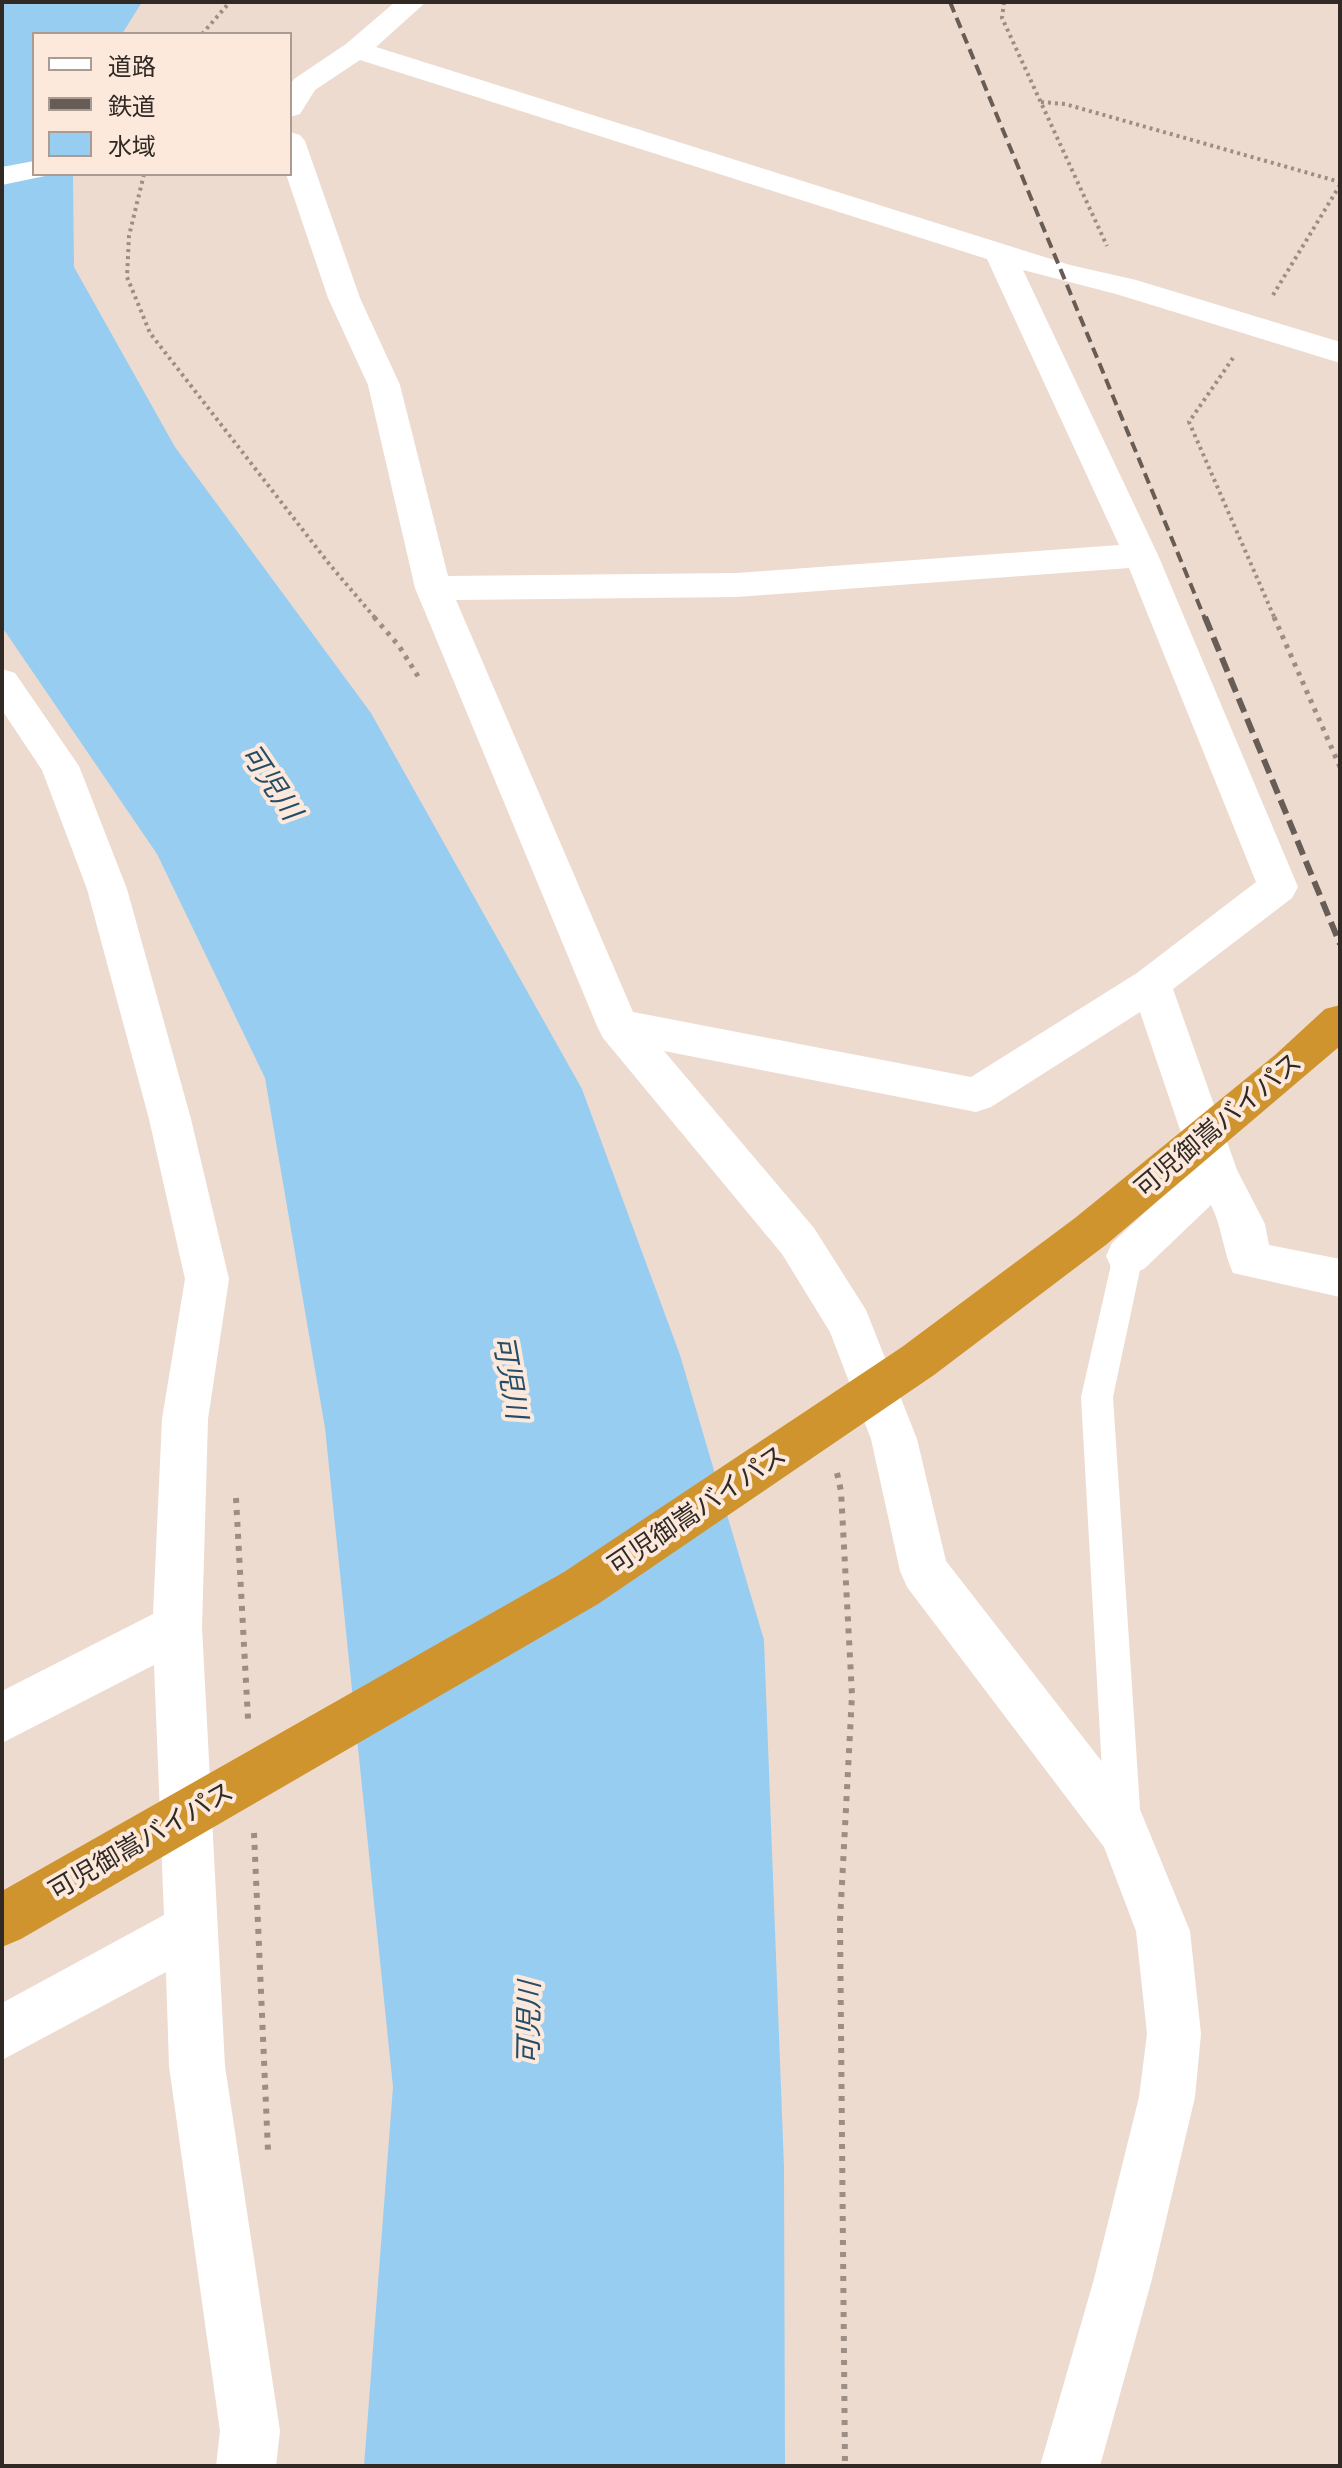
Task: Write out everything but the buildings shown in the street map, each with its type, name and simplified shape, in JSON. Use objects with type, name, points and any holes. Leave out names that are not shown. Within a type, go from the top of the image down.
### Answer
[{"type":"highway","name":"可児御嵩バイパス","points":[[2,1920],[594,1580],[918,1361],[1091,1231],[1290,1067],[1340,1021]]},
{"type":"street","points":[[292,105],[304,85],[356,50],[412,2]]},
{"type":"street","points":[[356,50],[1061,272],[1125,287],[1340,353]]},
{"type":"street","points":[[292,147],[344,298],[384,385],[433,588],[618,1026],[798,1241],[850,1324],[888,1424],[924,1571],[1123,1830],[1163,1931],[1174,2034],[1167,2097],[1123,2279],[1070,2466]]},
{"type":"street","points":[[2,176],[32,170]]},
{"type":"street","points":[[618,1026],[976,1095],[1151,984],[1278,887],[1141,555],[998,250]]},
{"type":"street","points":[[433,588],[737,585],[1141,555]]},
{"type":"street","points":[[2,682],[60,766],[107,889],[170,1119],[207,1279],[185,1419],[177,1627],[197,2066],[250,2431],[246,2466]]},
{"type":"street","points":[[1151,984],[1216,1173],[1243,1224],[1249,1260],[1340,1278]]},
{"type":"street","points":[[1128,1256],[1216,1173]]},
{"type":"street","points":[[2,1718],[177,1627]]},
{"type":"street","points":[[2,2033],[189,1930]]},
{"type":"lane","points":[[1123,1830],[1097,1397],[1128,1256]]},
{"type":"path","points":[[204,32],[230,2]]},
{"type":"path","points":[[1004,2],[1002,18],[1125,287]]},
{"type":"path","points":[[1040,102],[1065,104],[1340,184],[1254,327],[1189,422],[1340,767]]},
{"type":"path","points":[[144,176],[129,236],[127,277],[150,333],[330,565],[399,646],[423,684]]},
{"type":"path","points":[[835,1461],[841,1491],[852,1695],[840,1921],[845,2466]]},
{"type":"path","points":[[236,1484],[248,1721]]},
{"type":"path","points":[[253,1816],[268,2086],[268,2162]]},
{"type":"water","name":"可児川","points":[[2,2],[142,2],[123,32],[32,32],[32,176],[73,176],[74,267],[175,447],[371,713],[582,1089],[680,1355],[764,1640],[784,2167],[785,2466],[364,2466],[393,2087],[325,1428],[265,1078],[157,854],[2,627]]},
{"type":"railway","points":[[950,2],[1205,619]]},
{"type":"railway","points":[[1205,617],[1340,944]]}]
